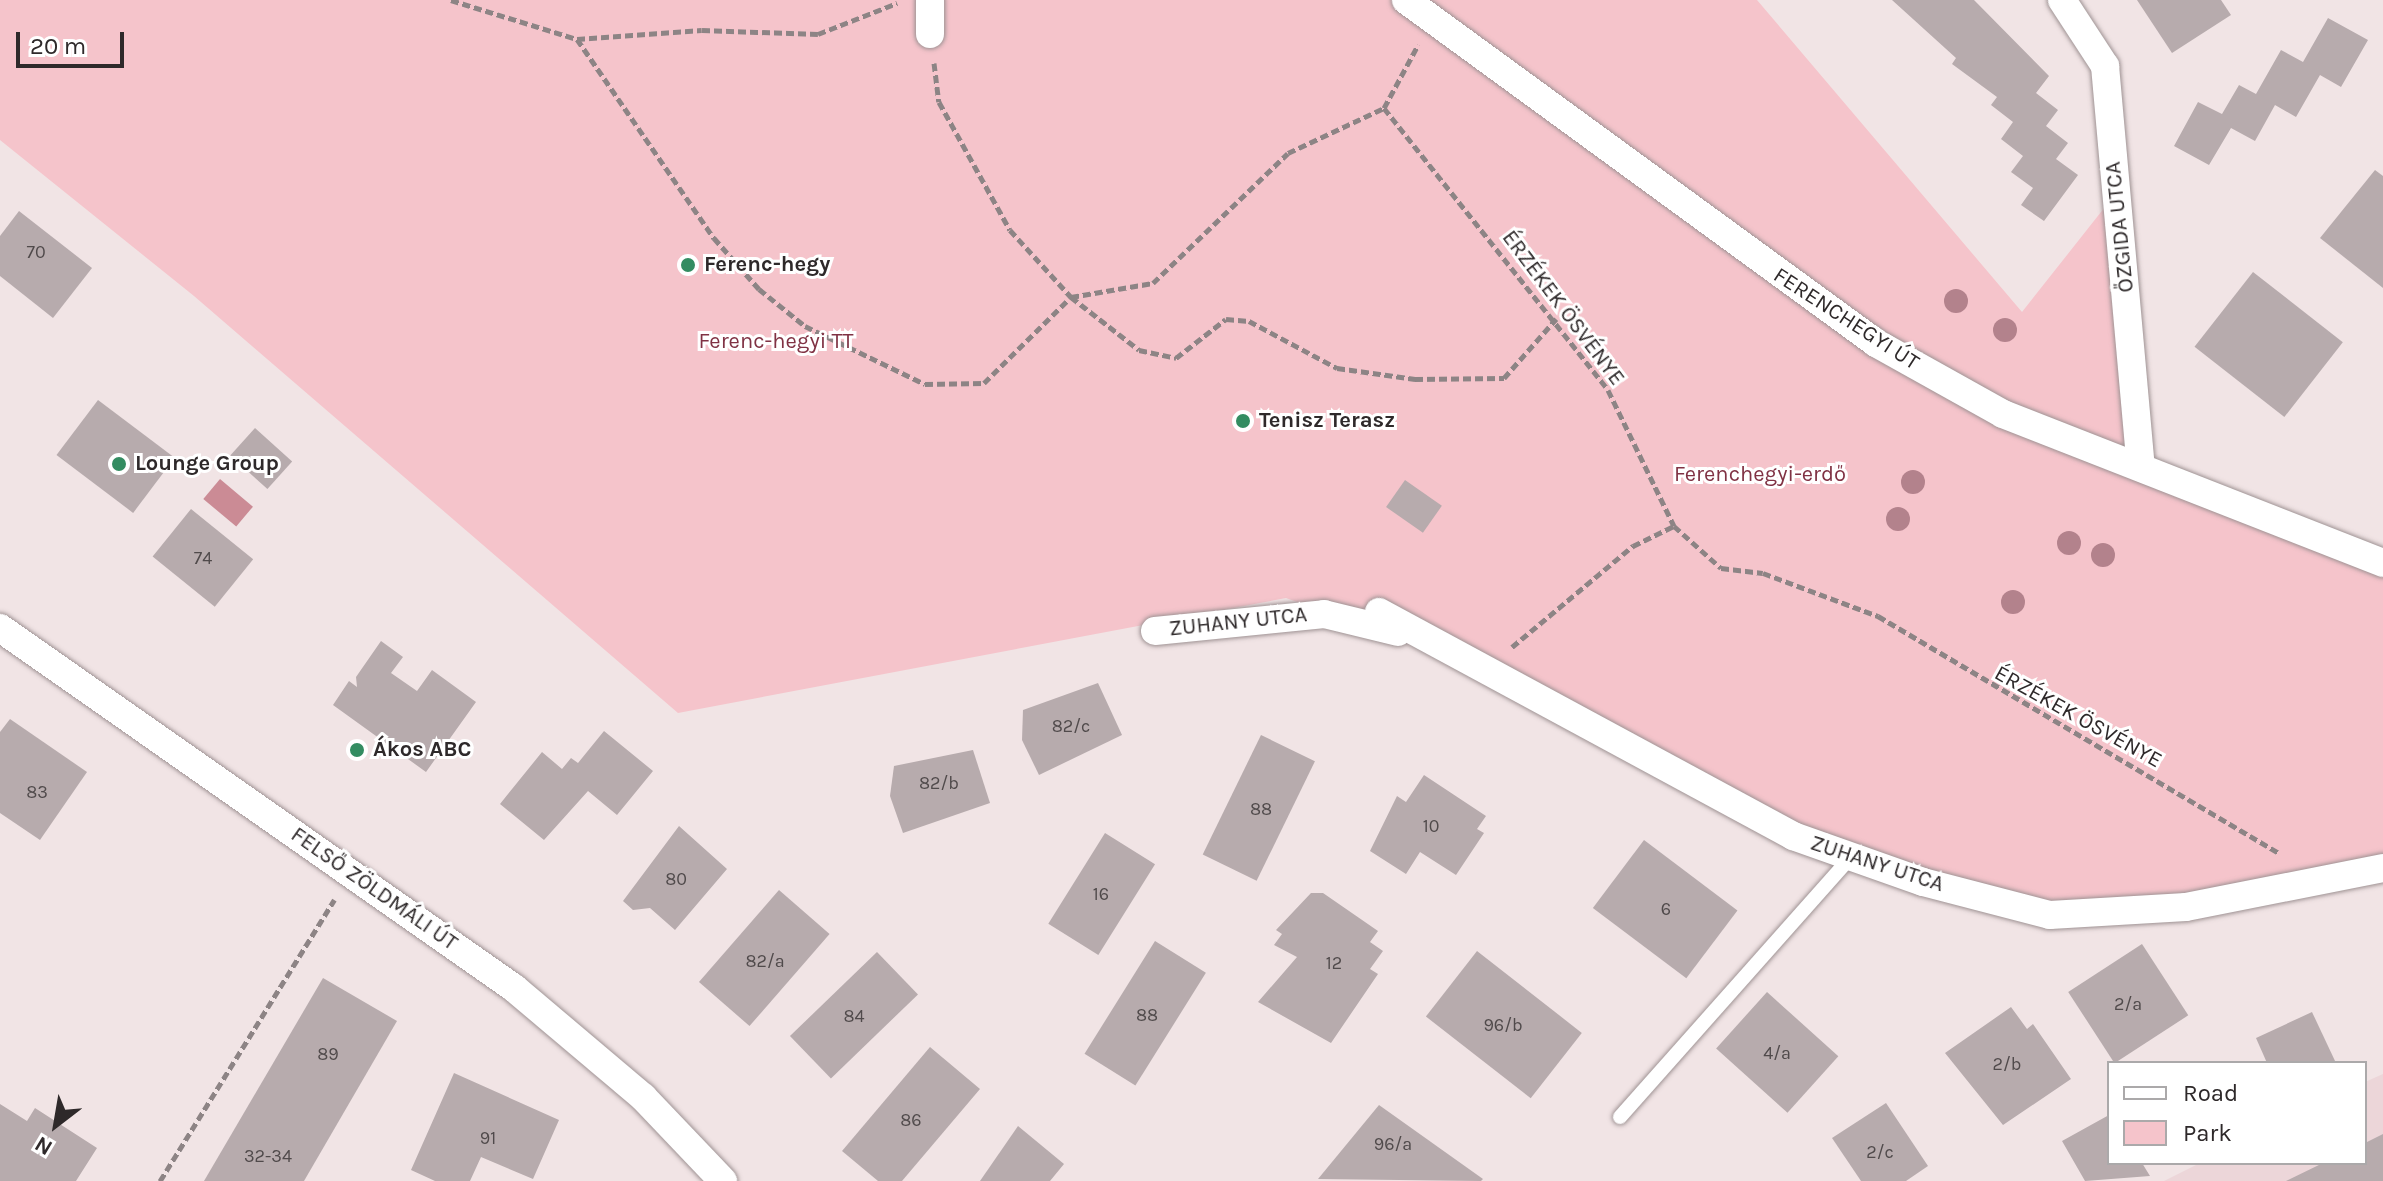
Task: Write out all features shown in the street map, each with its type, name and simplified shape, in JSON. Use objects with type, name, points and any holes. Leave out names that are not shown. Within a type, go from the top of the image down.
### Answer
[{"type":"street","points":[[930,0],[930,34]]},
{"type":"street","name":"FERENCHEGYI ÚT","points":[[1406,0],[1433,15],[1876,343],[2003,414],[2383,563]]},
{"type":"street","name":"ŐZGIDA UTCA","points":[[2062,0],[2105,66],[2141,467]]},
{"type":"street","name":"ZUHANY UTCA","points":[[1379,612],[1414,636],[1793,836],[1851,857],[2050,915],[2186,907],[2383,868]]},
{"type":"street","name":"ZUHANY UTCA","points":[[1155,631],[1324,614],[1414,636]]},
{"type":"street","name":"FELSŐ ZÖLDMÁLI ÚT","points":[[0,628],[514,988],[643,1097],[723,1181]]},
{"type":"lane","points":[[1620,1117],[1851,857]]},
{"type":"path","points":[[451,0],[577,39],[702,30],[818,34],[898,3],[930,0]]},
{"type":"path","points":[[577,39],[714,238],[759,289],[805,326],[925,384],[984,383],[1071,297],[1153,283],[1288,153],[1384,108],[1433,15]]},
{"type":"path","points":[[930,34],[939,102],[1010,230],[1071,297],[1139,350],[1176,358],[1226,319],[1249,321],[1337,368],[1415,379],[1504,378],[1556,319]]},
{"type":"path","name":"ÉRZÉKEK ÖSVÉNYE","points":[[1384,108],[1556,319],[1608,390],[1674,526],[1721,568],[1763,573],[1878,616],[2299,865],[2336,875]]},
{"type":"path","points":[[1483,671],[1633,546],[1674,526]]},
{"type":"path","points":[[160,1181],[353,873]]},
{"type":"shaded area","points":[[220,479],[253,507],[236,527],[203,499]]},
{"type":"shaded area","points":[[2383,1074],[2383,1181],[2164,1181],[2196,1165],[2367,1165],[2367,1081]]},
{"type":"green space","name":"Ferenchegyi-erdő","points":[[0,0],[1757,0],[2022,312],[2116,193],[2141,467],[2383,563],[2383,868],[2050,915],[1793,836],[1483,671],[1286,598],[678,713],[194,296],[0,140]]},
{"type":"building","points":[[1892,0],[1974,0],[2049,76],[2036,93],[2058,110],[2046,126],[2068,143],[2056,159],[2078,175],[2044,221],[2021,205],[2033,188],[2011,172],[2023,156],[2001,139],[2013,122],[1991,105],[1997,97],[1952,64],[1956,58]]},
{"type":"building","points":[[2137,0],[2221,0],[2231,15],[2172,53]]},
{"type":"building","points":[[2328,18],[2368,40],[2341,87],[2320,75],[2296,117],[2275,105],[2255,141],[2231,128],[2209,165],[2174,146],[2198,102],[2222,114],[2239,85],[2256,94],[2281,50],[2303,62]]},
{"type":"building","points":[[2375,170],[2383,176],[2383,288],[2320,238]]},
{"type":"building","points":[[19,211],[92,268],[53,318],[0,276],[0,236]]},
{"type":"building","points":[[2253,272],[2343,342],[2284,417],[2195,347]]},
{"type":"building","points":[[98,400],[175,458],[133,513],[56,455]]},
{"type":"building","points":[[255,428],[292,461],[267,489],[230,455]]},
{"type":"building","points":[[1405,480],[1442,506],[1423,533],[1386,507]]},
{"type":"building","points":[[191,509],[253,559],[215,607],[153,556]]},
{"type":"building","points":[[381,641],[403,657],[391,673],[417,691],[432,670],[476,702],[426,772],[333,705],[349,681],[357,687],[356,677]]},
{"type":"building","points":[[1098,683],[1122,735],[1039,775],[1022,740],[1023,710]]},
{"type":"building","points":[[10,719],[87,772],[40,840],[0,813],[0,732]]},
{"type":"building","points":[[604,731],[653,771],[617,815],[588,791],[544,840],[500,804],[542,752],[562,769],[571,758],[578,763]]},
{"type":"building","points":[[1261,735],[1315,761],[1257,881],[1203,855]]},
{"type":"building","points":[[973,750],[990,803],[903,833],[890,796],[894,766]]},
{"type":"building","points":[[1424,775],[1486,816],[1477,829],[1484,833],[1456,875],[1420,852],[1406,874],[1370,851],[1397,796],[1406,802]]},
{"type":"building","points":[[679,826],[727,869],[675,930],[650,908],[633,910],[623,901]]},
{"type":"building","points":[[1105,833],[1155,864],[1098,955],[1048,924]]},
{"type":"building","points":[[1644,840],[1737,910],[1686,978],[1593,908]]},
{"type":"building","points":[[779,890],[830,934],[750,1026],[699,982]]},
{"type":"building","points":[[1311,893],[1323,893],[1378,931],[1370,942],[1383,951],[1370,969],[1378,974],[1331,1043],[1258,1002],[1297,957],[1274,945],[1282,934],[1276,930]]},
{"type":"building","points":[[1155,941],[1206,973],[1135,1086],[1085,1054]]},
{"type":"building","points":[[2142,944],[2188,1015],[2118,1061],[2113,1061],[2068,992]]},
{"type":"building","points":[[1477,951],[1582,1033],[1531,1098],[1426,1016]]},
{"type":"building","points":[[877,952],[918,994],[831,1078],[790,1036]]},
{"type":"building","points":[[323,978],[397,1021],[304,1181],[204,1181]]},
{"type":"building","points":[[1767,992],[1838,1056],[1787,1113],[1716,1048]]},
{"type":"building","points":[[2011,1007],[2027,1029],[2033,1024],[2071,1079],[2003,1125],[1945,1053]]},
{"type":"building","points":[[2312,1012],[2335,1061],[2266,1061],[2256,1038]]},
{"type":"building","points":[[930,1047],[980,1089],[902,1181],[878,1181],[842,1151]]},
{"type":"building","points":[[454,1073],[559,1120],[533,1179],[481,1157],[470,1181],[435,1181],[411,1170]]},
{"type":"building","points":[[1886,1103],[1928,1166],[1906,1181],[1861,1181],[1832,1138]]},
{"type":"building","points":[[0,1104],[27,1121],[35,1108],[97,1148],[76,1181],[0,1181]]},
{"type":"building","points":[[1379,1105],[1483,1179],[1318,1179]]},
{"type":"building","points":[[2107,1116],[2107,1165],[2143,1165],[2150,1176],[2085,1181],[2062,1141]]},
{"type":"building","points":[[1018,1126],[1064,1164],[1050,1181],[980,1181]]},
{"type":"building","points":[[2383,1134],[2383,1181],[2286,1181],[2319,1165],[2367,1165],[2367,1142]]},
{"type":"place","name":"Ferenc-hegy","points":[[688,265]]},
{"type":"place","name":"Tenisz Terasz","points":[[1243,421]]},
{"type":"place","name":"Lounge Group","points":[[119,464]]},
{"type":"place","name":"Ákos ABC","points":[[357,750]]},
{"type":"park label","name":"Ferenc-hegyi TT","points":[[776,342]]}]
